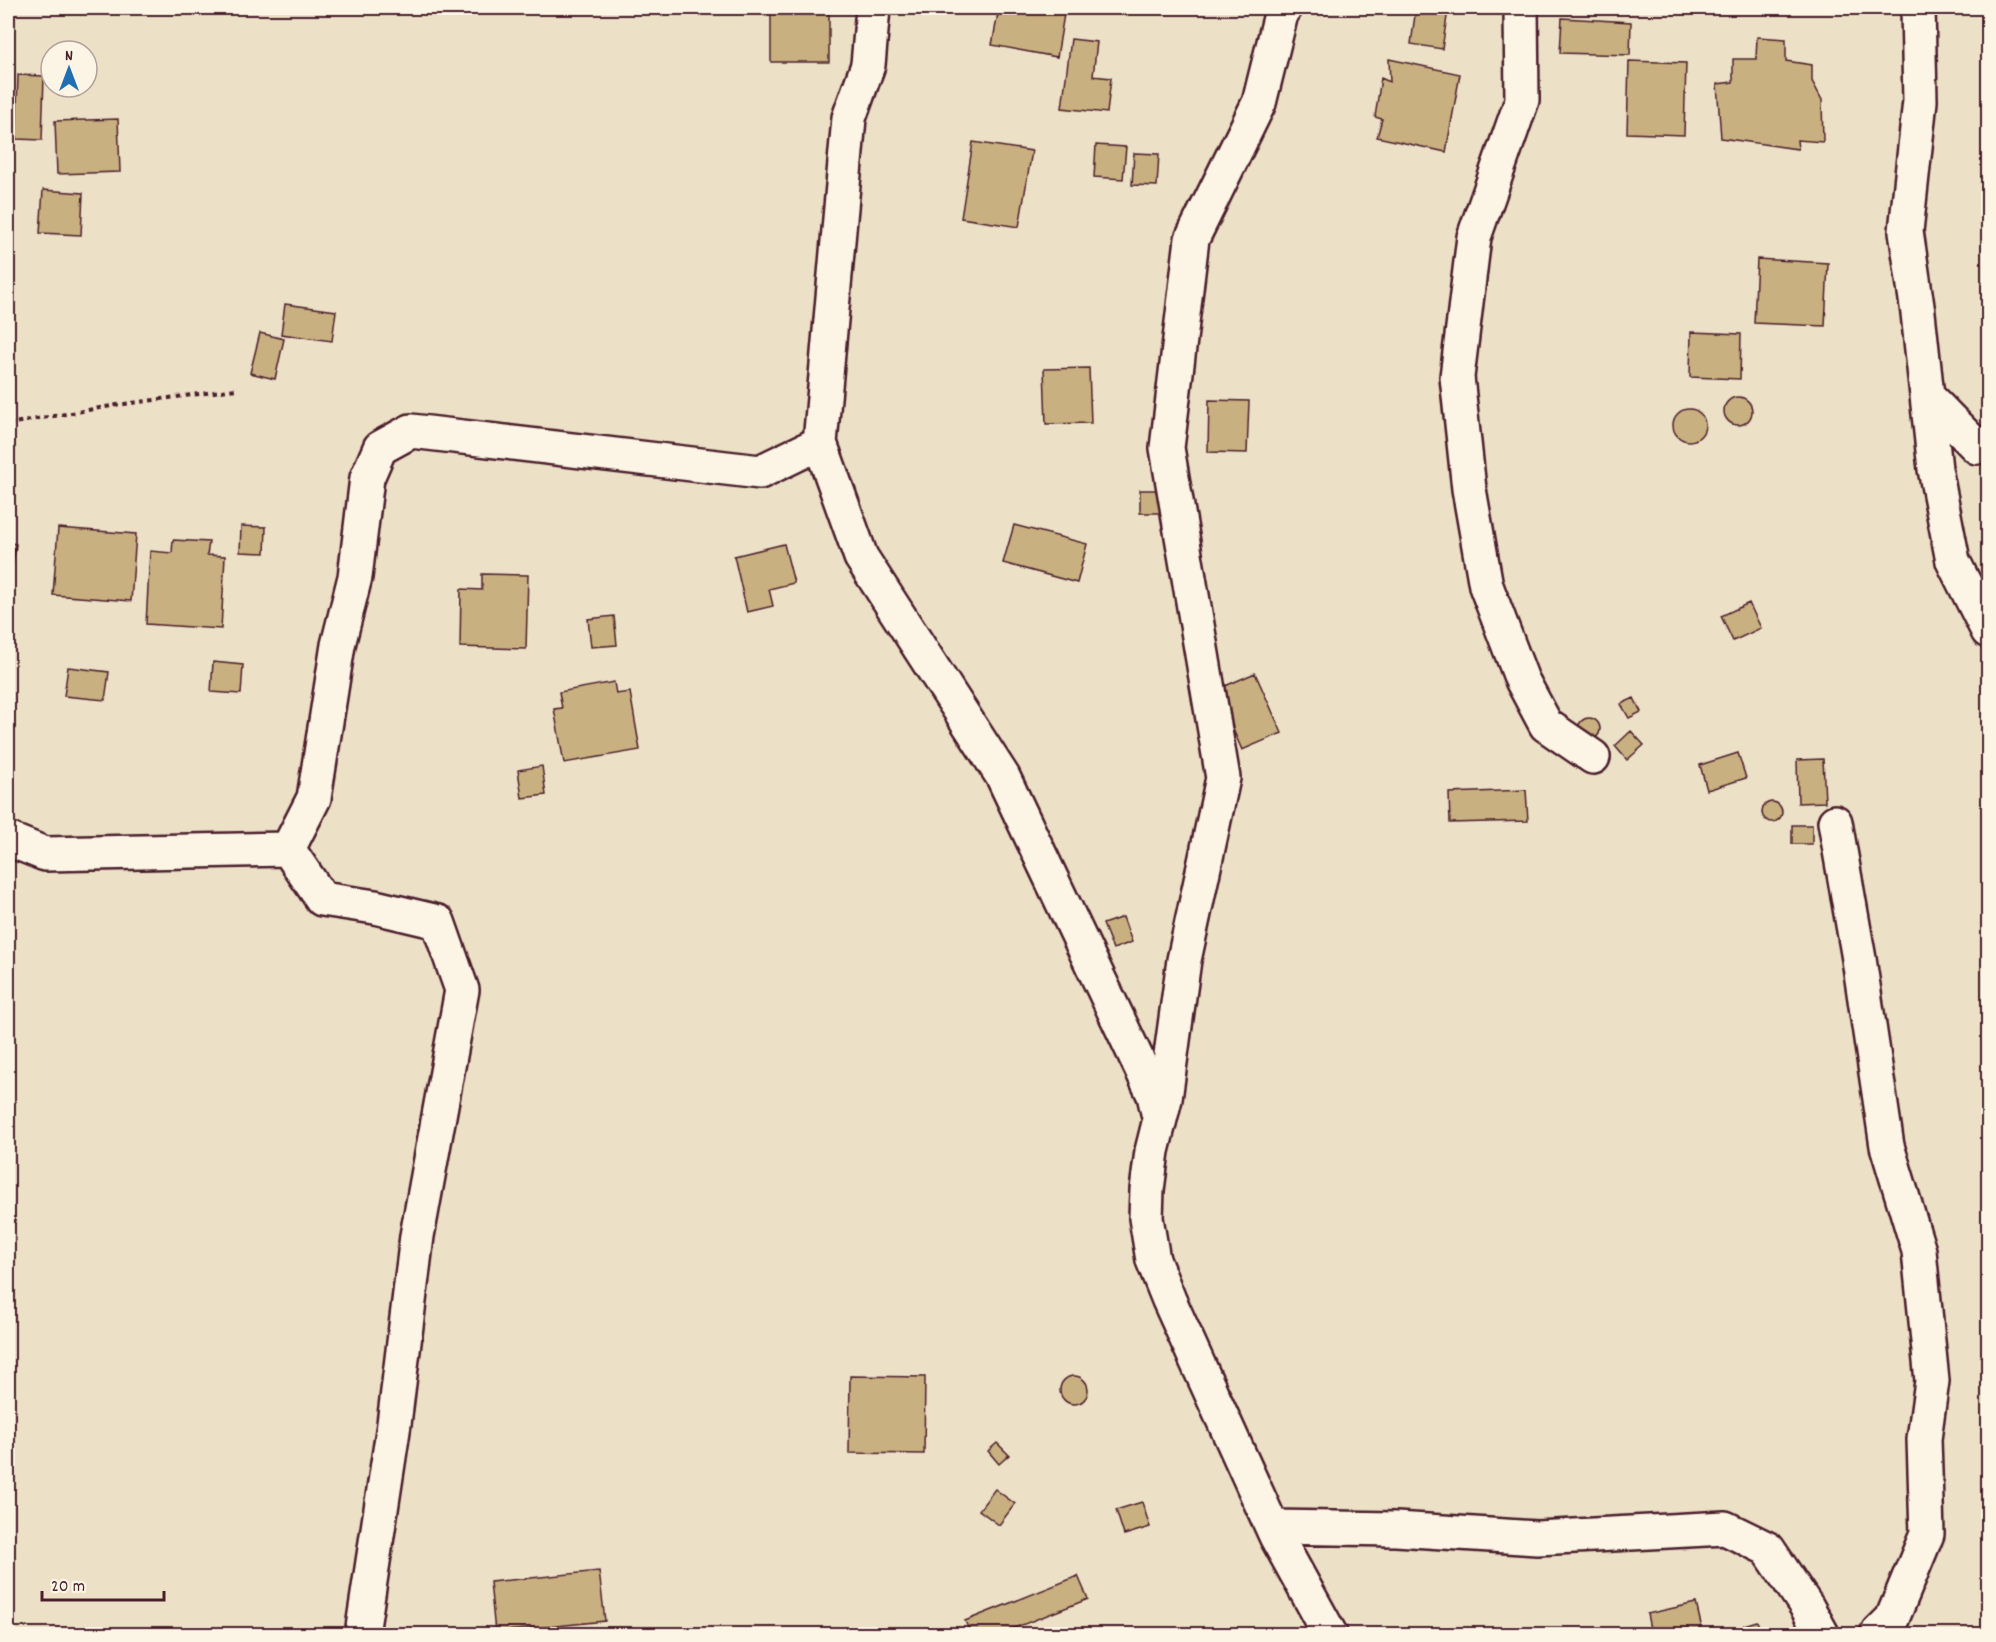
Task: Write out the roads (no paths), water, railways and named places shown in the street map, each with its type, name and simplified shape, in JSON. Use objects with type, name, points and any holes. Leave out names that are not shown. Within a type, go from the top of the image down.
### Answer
[{"type":"street","points":[[873,8],[868,65],[849,118],[820,443],[861,557],[1003,777],[1154,1095],[1160,1122]]},
{"type":"street","points":[[1285,8],[1281,14],[1259,103],[1192,239],[1167,448],[1223,778],[1184,960],[1178,1014],[1160,1122],[1152,1151],[1147,1190],[1147,1229],[1153,1260],[1174,1311],[1272,1527],[1330,1635]]},
{"type":"street","points":[[1521,8],[1522,100],[1474,237],[1457,377],[1458,388],[1469,489],[1486,586],[1522,680],[1546,725],[1593,757]]},
{"type":"street","points":[[1918,8],[1920,101],[1906,231],[1935,469],[1953,561],[1989,631]]},
{"type":"street","points":[[1927,396],[1977,447],[1989,443]]},
{"type":"street","points":[[288,849],[315,798],[338,645],[355,577],[368,478],[380,448],[411,431],[760,472],[820,443]]},
{"type":"street","points":[[1834,822],[1859,959],[1887,1146],[1919,1251],[1932,1381],[1924,1439],[1927,1534],[1892,1619],[1877,1635]]},
{"type":"street","points":[[8,839],[45,854],[288,849]]},
{"type":"street","points":[[288,849],[322,898],[375,907],[438,922],[462,990],[417,1236],[394,1424],[362,1635]]},
{"type":"street","points":[[1272,1527],[1396,1529],[1537,1538],[1725,1528],[1768,1549],[1807,1607],[1822,1635]]}]
